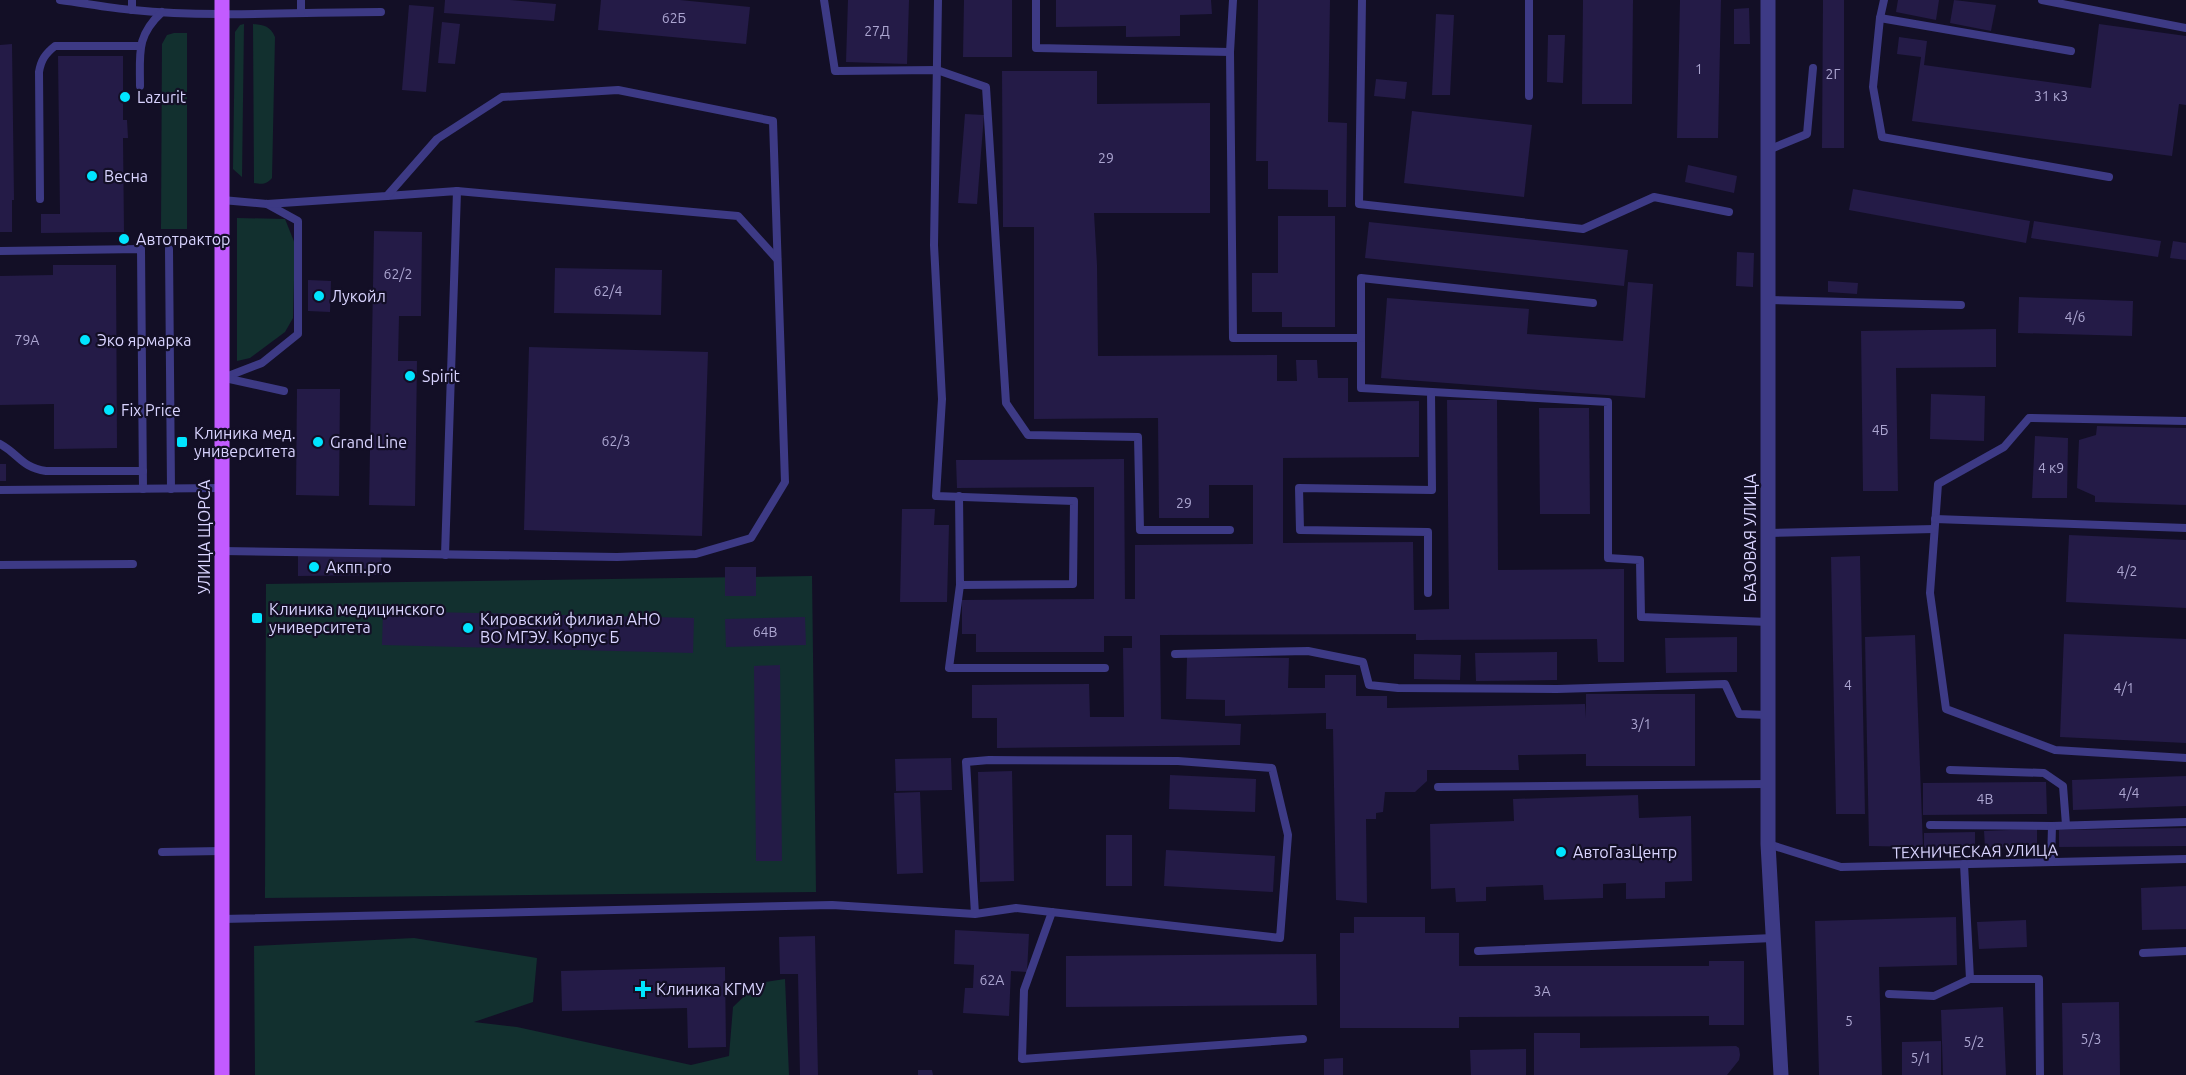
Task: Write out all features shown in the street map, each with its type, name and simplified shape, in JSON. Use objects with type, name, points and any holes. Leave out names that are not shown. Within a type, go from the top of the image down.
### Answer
[{"type":"main road","name":"УЛИЦА ЩОРСА","points":[[222,7],[222,1075]]},
{"type":"street","name":"БАЗОВАЯ УЛИЦА","points":[[1768,0],[1768,844],[1781,1075]]},
{"type":"lane","points":[[60,0],[162,12],[222,7],[301,12],[381,12]]},
{"type":"lane","points":[[132,0],[132,10]]},
{"type":"lane","points":[[301,0],[301,12]]},
{"type":"lane","points":[[824,0],[835,71],[938,70],[986,87],[1006,403],[1028,435],[1138,436],[1140,530],[1230,530]]},
{"type":"lane","points":[[938,0],[934,245],[942,399],[936,496],[1074,501],[1073,584],[960,585]]},
{"type":"lane","points":[[1036,0],[1036,48],[1230,52]]},
{"type":"lane","points":[[1233,0],[1230,52],[1233,338],[1360,338]]},
{"type":"lane","points":[[1362,0],[1359,204],[1583,229],[1654,197],[1729,212]]},
{"type":"lane","points":[[1529,0],[1529,96]]},
{"type":"lane","points":[[1884,0],[1873,87],[1882,137],[2109,177]]},
{"type":"lane","points":[[2042,0],[2186,28]]},
{"type":"lane","points":[[140,86],[140,46],[150,23],[162,12]]},
{"type":"lane","points":[[1880,18],[2071,51]]},
{"type":"lane","points":[[40,199],[39,72],[40,63],[45,54],[55,46],[140,46]]},
{"type":"lane","points":[[1768,150],[1807,134],[1813,68]]},
{"type":"lane","points":[[222,551],[617,557],[696,554],[751,538],[785,482],[773,121],[618,90],[502,97],[436,139],[387,196]]},
{"type":"lane","points":[[222,200],[267,204],[457,190],[738,216],[777,259]]},
{"type":"lane","points":[[445,555],[457,190]]},
{"type":"lane","points":[[223,378],[262,363],[298,334],[298,221],[267,204]]},
{"type":"lane","points":[[0,251],[141,249],[143,489]]},
{"type":"lane","points":[[169,249],[171,489]]},
{"type":"lane","points":[[1593,303],[1361,278],[1361,388],[1608,402],[1608,558],[1640,560],[1641,617],[1768,622]]},
{"type":"lane","points":[[1768,300],[1961,305]]},
{"type":"lane","points":[[223,378],[284,391]]},
{"type":"lane","points":[[1428,593],[1428,532],[1300,530],[1299,488],[1432,490],[1431,392]]},
{"type":"lane","points":[[2186,421],[2029,418],[2004,447],[1938,484],[1930,593],[1946,710],[2055,750],[2186,758]]},
{"type":"lane","points":[[0,444],[25,465],[34,469],[143,471]]},
{"type":"lane","points":[[0,490],[222,488]]},
{"type":"lane","points":[[959,496],[960,585],[948,668],[1105,668]]},
{"type":"lane","points":[[1935,519],[2186,528]]},
{"type":"lane","points":[[1768,533],[1935,529]]},
{"type":"lane","points":[[0,565],[133,564]]},
{"type":"lane","points":[[1175,654],[1308,651],[1363,662],[1369,685],[1398,688],[1557,690],[1725,684],[1739,714],[1768,715]]},
{"type":"lane","points":[[222,919],[832,905],[975,914],[1016,908],[1280,938],[1288,835],[1272,768],[1178,761],[989,760],[966,762],[975,914]]},
{"type":"lane","points":[[1950,770],[2044,773],[2063,786],[2066,825]]},
{"type":"lane","points":[[1438,786],[1768,784]]},
{"type":"lane","points":[[1930,825],[2052,826],[2186,822]]},
{"type":"lane","points":[[2051,862],[2052,826]]},
{"type":"lane","name":"ТЕХНИЧЕСКАЯ УЛИЦА","points":[[1768,844],[1841,867],[2186,859]]},
{"type":"lane","points":[[162,852],[221,851]]},
{"type":"lane","points":[[1964,864],[1970,979]]},
{"type":"lane","points":[[1052,912],[1024,990],[1022,1059],[1303,1039]]},
{"type":"lane","points":[[1478,951],[1773,938]]},
{"type":"lane","points":[[2143,953],[2186,951]]},
{"type":"lane","points":[[1889,994],[1935,996],[1970,979],[2039,979],[2040,1075]]},
{"type":"green space","points":[[244,24],[242,177],[233,169],[235,32],[240,25]]},
{"type":"green space","points":[[253,24],[266,27],[275,37],[272,178],[262,184],[254,183]]},
{"type":"green space","points":[[187,33],[187,229],[161,229],[162,44],[167,35]]},
{"type":"green space","points":[[237,218],[285,219],[295,244],[293,318],[285,332],[250,358],[237,361]]},
{"type":"green space","points":[[812,576],[816,892],[265,898],[266,584]]},
{"type":"green space","points":[[414,938],[537,958],[533,1002],[474,1022],[517,1027],[691,1065],[729,1056],[733,1007],[758,983],[785,979],[789,1075],[255,1075],[254,946]]},
{"type":"building","points":[[445,0],[510,0],[556,4],[554,21],[444,13]]},
{"type":"building","points":[[601,0],[680,0],[750,7],[746,44],[598,30]]},
{"type":"building","points":[[848,0],[909,0],[907,64],[846,62]]},
{"type":"building","points":[[964,0],[1012,0],[1012,57],[963,57]]},
{"type":"building","points":[[1056,0],[1211,0],[1212,14],[1180,15],[1180,36],[1126,37],[1126,26],[1056,27]]},
{"type":"building","points":[[1258,0],[1330,0],[1328,122],[1347,123],[1346,207],[1328,207],[1328,190],[1268,189],[1268,161],[1256,161]]},
{"type":"building","points":[[1583,0],[1633,0],[1632,104],[1582,104]]},
{"type":"building","points":[[1680,0],[1721,0],[1718,138],[1677,138]]},
{"type":"building","points":[[1823,0],[1844,0],[1844,148],[1822,148]]},
{"type":"building","points":[[1898,0],[1939,0],[1936,20],[1896,12]]},
{"type":"building","points":[[1954,0],[1996,5],[1991,31],[1950,23]]},
{"type":"building","points":[[409,5],[434,7],[426,92],[402,90]]},
{"type":"building","points":[[1749,8],[1750,44],[1734,44],[1734,9]]},
{"type":"building","points":[[1436,14],[1454,15],[1450,95],[1432,95]]},
{"type":"building","points":[[442,22],[460,24],[455,64],[438,63]]},
{"type":"building","points":[[2099,24],[2186,36],[2186,105],[2179,104],[2172,156],[1912,121],[1921,57],[1897,54],[1899,37],[1927,41],[1924,65],[2091,88]]},
{"type":"building","points":[[1548,35],[1565,35],[1563,83],[1547,82]]},
{"type":"building","points":[[12,44],[14,200],[12,200],[12,232],[0,232],[0,45]]},
{"type":"building","name":"Весна","points":[[58,56],[123,56],[123,120],[127,120],[128,138],[123,138],[124,232],[41,233],[41,214],[60,214]]},
{"type":"building","points":[[1002,71],[1097,71],[1097,104],[1210,103],[1210,213],[1094,213],[1098,356],[1277,355],[1277,381],[1297,381],[1296,360],[1317,360],[1318,378],[1348,378],[1348,402],[1419,401],[1419,457],[1283,458],[1283,543],[1413,542],[1414,610],[1449,609],[1447,400],[1497,400],[1498,570],[1624,569],[1624,662],[1598,662],[1597,639],[1416,640],[1416,634],[1160,635],[1161,719],[1241,724],[1240,745],[997,748],[997,718],[972,718],[972,685],[1089,684],[1090,717],[1124,717],[1123,648],[1132,648],[1132,636],[1104,636],[1104,652],[976,652],[976,634],[962,634],[962,600],[1094,599],[1094,487],[957,488],[956,460],[1124,459],[1125,599],[1135,599],[1135,545],[1253,544],[1253,485],[1209,485],[1209,518],[1159,518],[1158,418],[1034,419],[1034,227],[1003,227]]},
{"type":"building","points":[[1376,79],[1407,82],[1405,99],[1374,96]]},
{"type":"building","points":[[1412,111],[1532,125],[1524,197],[1404,183]]},
{"type":"building","points":[[965,114],[984,115],[977,204],[958,203]]},
{"type":"building","points":[[1688,165],[1737,176],[1734,193],[1685,182]]},
{"type":"building","points":[[1853,189],[2030,221],[2026,243],[1849,210]]},
{"type":"building","points":[[1278,216],[1335,216],[1335,327],[1282,327],[1282,312],[1252,312],[1252,273],[1278,273]]},
{"type":"building","points":[[2034,221],[2161,241],[2158,257],[2031,238]]},
{"type":"building","points":[[1369,222],[1628,250],[1624,286],[1365,258]]},
{"type":"building","points":[[374,231],[422,232],[421,316],[399,316],[398,361],[417,361],[415,506],[369,505]]},
{"type":"building","points":[[2173,241],[2186,243],[2186,260],[2170,258]]},
{"type":"building","points":[[1737,252],[1754,253],[1753,287],[1736,286]]},
{"type":"building","name":"Эко ярмарка","points":[[53,265],[116,265],[117,448],[54,449],[54,404],[0,405],[0,276],[53,275]]},
{"type":"building","points":[[555,268],[662,270],[661,315],[554,313]]},
{"type":"building","points":[[308,280],[331,281],[330,312],[308,311]]},
{"type":"building","points":[[1828,281],[1858,283],[1857,294],[1828,292]]},
{"type":"building","points":[[1628,282],[1653,284],[1645,398],[1381,378],[1387,298],[1529,309],[1527,334],[1623,341]]},
{"type":"building","points":[[2019,297],[2133,301],[2132,336],[2018,333]]},
{"type":"building","points":[[1996,329],[1996,367],[1896,368],[1898,491],[1863,491],[1861,331]]},
{"type":"building","points":[[529,347],[708,352],[702,536],[524,530]]},
{"type":"building","points":[[297,389],[340,389],[339,496],[296,495]]},
{"type":"building","points":[[1931,394],[1985,396],[1984,441],[1930,439]]},
{"type":"building","points":[[1539,408],[1589,408],[1590,514],[1540,514]]},
{"type":"building","points":[[2097,426],[2186,428],[2186,505],[2095,502],[2095,496],[2077,488],[2079,440],[2096,435]]},
{"type":"building","points":[[2035,436],[2068,438],[2067,498],[2032,498]]},
{"type":"building","points":[[0,464],[6,464],[6,481],[0,481]]},
{"type":"building","points":[[902,509],[935,509],[934,525],[949,525],[947,602],[900,602]]},
{"type":"building","points":[[2069,535],[2186,540],[2186,608],[2066,602]]},
{"type":"building","points":[[381,554],[382,575],[298,576],[298,556]]},
{"type":"building","points":[[1860,556],[1865,814],[1836,814],[1831,557]]},
{"type":"building","points":[[725,567],[756,567],[756,596],[725,596]]},
{"type":"building","points":[[383,611],[694,618],[693,653],[382,645]]},
{"type":"building","points":[[805,617],[806,645],[726,647],[725,619]]},
{"type":"building","points":[[2064,634],[2186,639],[2186,743],[2060,737]]},
{"type":"building","points":[[1915,635],[1923,847],[1869,846],[1865,637]]},
{"type":"building","points":[[1737,637],[1737,672],[1666,673],[1665,638]]},
{"type":"building","points":[[1557,652],[1557,680],[1476,681],[1475,653]]},
{"type":"building","points":[[1414,654],[1461,655],[1460,680],[1414,679]]},
{"type":"building","points":[[1187,657],[1289,658],[1288,688],[1325,688],[1325,675],[1356,675],[1356,696],[1387,696],[1387,708],[1585,704],[1586,718],[1586,694],[1695,694],[1695,766],[1586,766],[1586,754],[1518,755],[1519,770],[1427,770],[1427,781],[1415,792],[1385,792],[1383,812],[1376,813],[1376,819],[1366,819],[1367,903],[1336,900],[1333,729],[1326,729],[1326,713],[1225,716],[1225,700],[1186,699]]},
{"type":"building","points":[[780,665],[782,861],[756,861],[754,666]]},
{"type":"building","points":[[951,758],[952,790],[896,791],[895,759]]},
{"type":"building","points":[[1012,771],[1014,881],[980,882],[978,772]]},
{"type":"building","points":[[1170,775],[1256,779],[1255,812],[1169,809]]},
{"type":"building","points":[[2186,776],[2186,806],[2073,810],[2072,780]]},
{"type":"building","points":[[2046,782],[2047,814],[1923,815],[1923,783]]},
{"type":"building","points":[[920,792],[923,873],[897,874],[894,793]]},
{"type":"building","name":"АвтоГазЦентр","points":[[1638,795],[1639,818],[1691,816],[1692,881],[1665,882],[1665,898],[1626,899],[1626,883],[1603,884],[1603,898],[1544,900],[1543,885],[1486,887],[1486,901],[1456,902],[1455,888],[1431,889],[1430,824],[1514,821],[1513,799]]},
{"type":"building","points":[[2186,828],[2186,846],[2059,847],[2059,830]]},
{"type":"building","points":[[2037,829],[2037,846],[1985,848],[1984,831]]},
{"type":"building","points":[[1975,832],[1975,847],[1924,848],[1924,833]]},
{"type":"building","points":[[1106,835],[1132,835],[1132,886],[1106,886]]},
{"type":"building","points":[[1166,850],[1275,856],[1273,892],[1164,886]]},
{"type":"building","points":[[2186,886],[2186,929],[2142,930],[2141,888]]},
{"type":"building","points":[[1354,917],[1425,917],[1425,933],[1459,933],[1459,966],[1709,966],[1709,961],[1744,961],[1744,1025],[1709,1025],[1709,1016],[1459,1017],[1459,1028],[1340,1028],[1340,933],[1354,933]]},
{"type":"building","points":[[1956,917],[1957,965],[1879,967],[1882,1075],[1819,1075],[1815,921]]},
{"type":"building","points":[[2026,920],[2027,947],[1979,949],[1977,922]]},
{"type":"building","points":[[955,930],[1029,934],[1027,972],[1011,971],[1009,1016],[963,1013],[965,988],[973,988],[974,965],[954,964]]},
{"type":"building","points":[[815,936],[818,1075],[800,1075],[798,974],[780,974],[779,937]]},
{"type":"building","points":[[1316,954],[1317,1005],[1066,1007],[1066,956]]},
{"type":"building","name":"Клиника КГМУ","points":[[725,967],[726,1047],[688,1048],[687,1008],[562,1011],[561,971]]},
{"type":"building","points":[[2119,1002],[2120,1075],[2063,1075],[2062,1003]]},
{"type":"building","points":[[2003,1007],[2006,1075],[1943,1075],[1941,1010]]},
{"type":"building","points":[[1534,1033],[1580,1033],[1580,1048],[1736,1046],[1739,1048],[1740,1055],[1739,1060],[1727,1075],[1534,1075]]},
{"type":"building","points":[[1941,1041],[1941,1075],[1902,1075],[1902,1042]]},
{"type":"building","points":[[1526,1049],[1526,1075],[1471,1075],[1470,1050]]},
{"type":"building","points":[[1343,1058],[1343,1075],[1324,1075],[1324,1059]]},
{"type":"building","points":[[918,1070],[932,1070],[933,1075],[918,1075]]},
{"type":"place","name":"Lazurit","points":[[125,97]]},
{"type":"place","name":"Весна","points":[[92,176]]},
{"type":"place","name":"Автотрактор","points":[[124,239]]},
{"type":"place","name":"Лукойл","points":[[319,296]]},
{"type":"place","name":"Эко ярмарка","points":[[85,340]]},
{"type":"place","name":"Spirit","points":[[410,376]]},
{"type":"place","name":"Fix Price","points":[[109,410]]},
{"type":"place","name":"Клиника мед. университета","points":[[182,442]]},
{"type":"place","name":"Grand Line","points":[[318,442]]},
{"type":"place","name":"Акпп.pro","points":[[314,567]]},
{"type":"place","name":"Клиника медицинского университета","points":[[257,618]]},
{"type":"place","name":"Кировский филиал АНО ВО МГЭУ. Корпус Б","points":[[468,628]]},
{"type":"place","name":"АвтоГазЦентр","points":[[1561,852]]},
{"type":"place","name":"Клиника КГМУ","points":[[643,989]]}]
